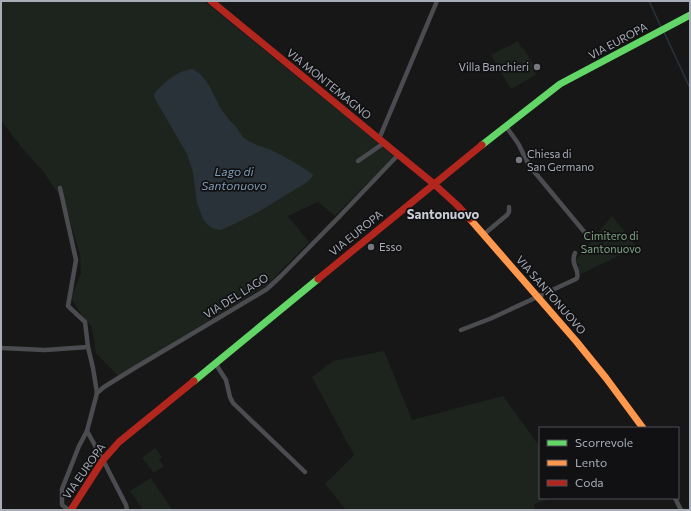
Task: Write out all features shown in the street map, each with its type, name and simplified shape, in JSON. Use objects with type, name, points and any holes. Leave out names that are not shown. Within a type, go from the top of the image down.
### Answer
[{"type":"main road","name":"VIA MONTEMAGNO","points":[[211,1],[434,184]]},
{"type":"main road","name":"VIA EUROPA","points":[[70,510],[103,460],[119,442],[506,126],[560,84],[690,15]]},
{"type":"main road","name":"VIA SANTONUOVO","points":[[434,184],[457,205],[576,341],[642,427]]},
{"type":"street","points":[[358,161],[382,141],[437,1]]},
{"type":"street","points":[[506,126],[511,135],[519,144],[526,161],[586,234]]},
{"type":"street","name":"VIA DEL LAGO","points":[[97,393],[104,387],[267,289],[398,155]]},
{"type":"street","points":[[60,188],[76,260],[68,306],[85,322],[88,347],[97,393],[87,431],[79,446],[62,489],[62,505],[70,510]]},
{"type":"street","points":[[483,235],[509,212],[510,208]]},
{"type":"street","points":[[461,330],[492,318],[577,278],[578,274],[574,266],[573,259],[575,253]]},
{"type":"street","points":[[1,348],[45,350],[88,347]]},
{"type":"street","points":[[215,363],[226,380],[233,403],[305,472]]},
{"type":"street","points":[[87,431],[127,510]]},
{"type":"street","points":[[676,499],[681,510]]},
{"type":"green space","points":[[1,1],[204,1],[394,156],[335,216],[318,202],[288,216],[309,242],[267,285],[118,376],[96,353],[92,327],[81,314],[71,298],[81,273],[80,254],[65,204],[43,171],[22,148],[1,120]]},
{"type":"green space","points":[[518,41],[534,66],[532,67],[536,75],[511,89],[491,55]]},
{"type":"green space","name":"Cimitero di Santonuovo","points":[[612,216],[637,247],[581,274],[577,268],[580,265],[575,261]]},
{"type":"green space","points":[[384,351],[412,420],[503,396],[539,446],[539,499],[549,499],[534,504],[535,510],[346,510],[325,484],[354,455],[312,377],[333,361]]},
{"type":"green space","points":[[155,448],[162,457],[159,460],[164,466],[154,473],[142,458]]},
{"type":"green space","points":[[151,478],[172,510],[143,510],[130,491]]},
{"type":"water","name":"Lago di Santonuovo","points":[[192,69],[207,82],[220,107],[243,137],[286,158],[313,175],[303,185],[258,212],[220,230],[212,228],[203,219],[197,203],[193,172],[187,154],[155,99],[154,94],[171,78],[181,72]]},
{"type":"waterway","points":[[649,1],[661,27]]},
{"type":"waterway","points":[[664,32],[690,88]]},
{"type":"traffic: fast","points":[[482,145],[560,84],[690,15]]},
{"type":"traffic: fast","points":[[194,381],[318,279]]},
{"type":"traffic: slow","points":[[470,219],[576,341],[642,427]]},
{"type":"traffic: jam","points":[[211,1],[434,184],[470,219]]},
{"type":"traffic: jam","points":[[318,279],[482,145]]},
{"type":"traffic: jam","points":[[71,510],[103,460],[119,442],[194,381]]},
{"type":"place","name":"Villa Banchieri","points":[[537,67]]},
{"type":"place","name":"Chiesa di San Germano","points":[[519,160]]},
{"type":"place","name":"Esso","points":[[371,247]]},
{"type":"district","name":"Santonuovo","points":[[443,214]]}]
